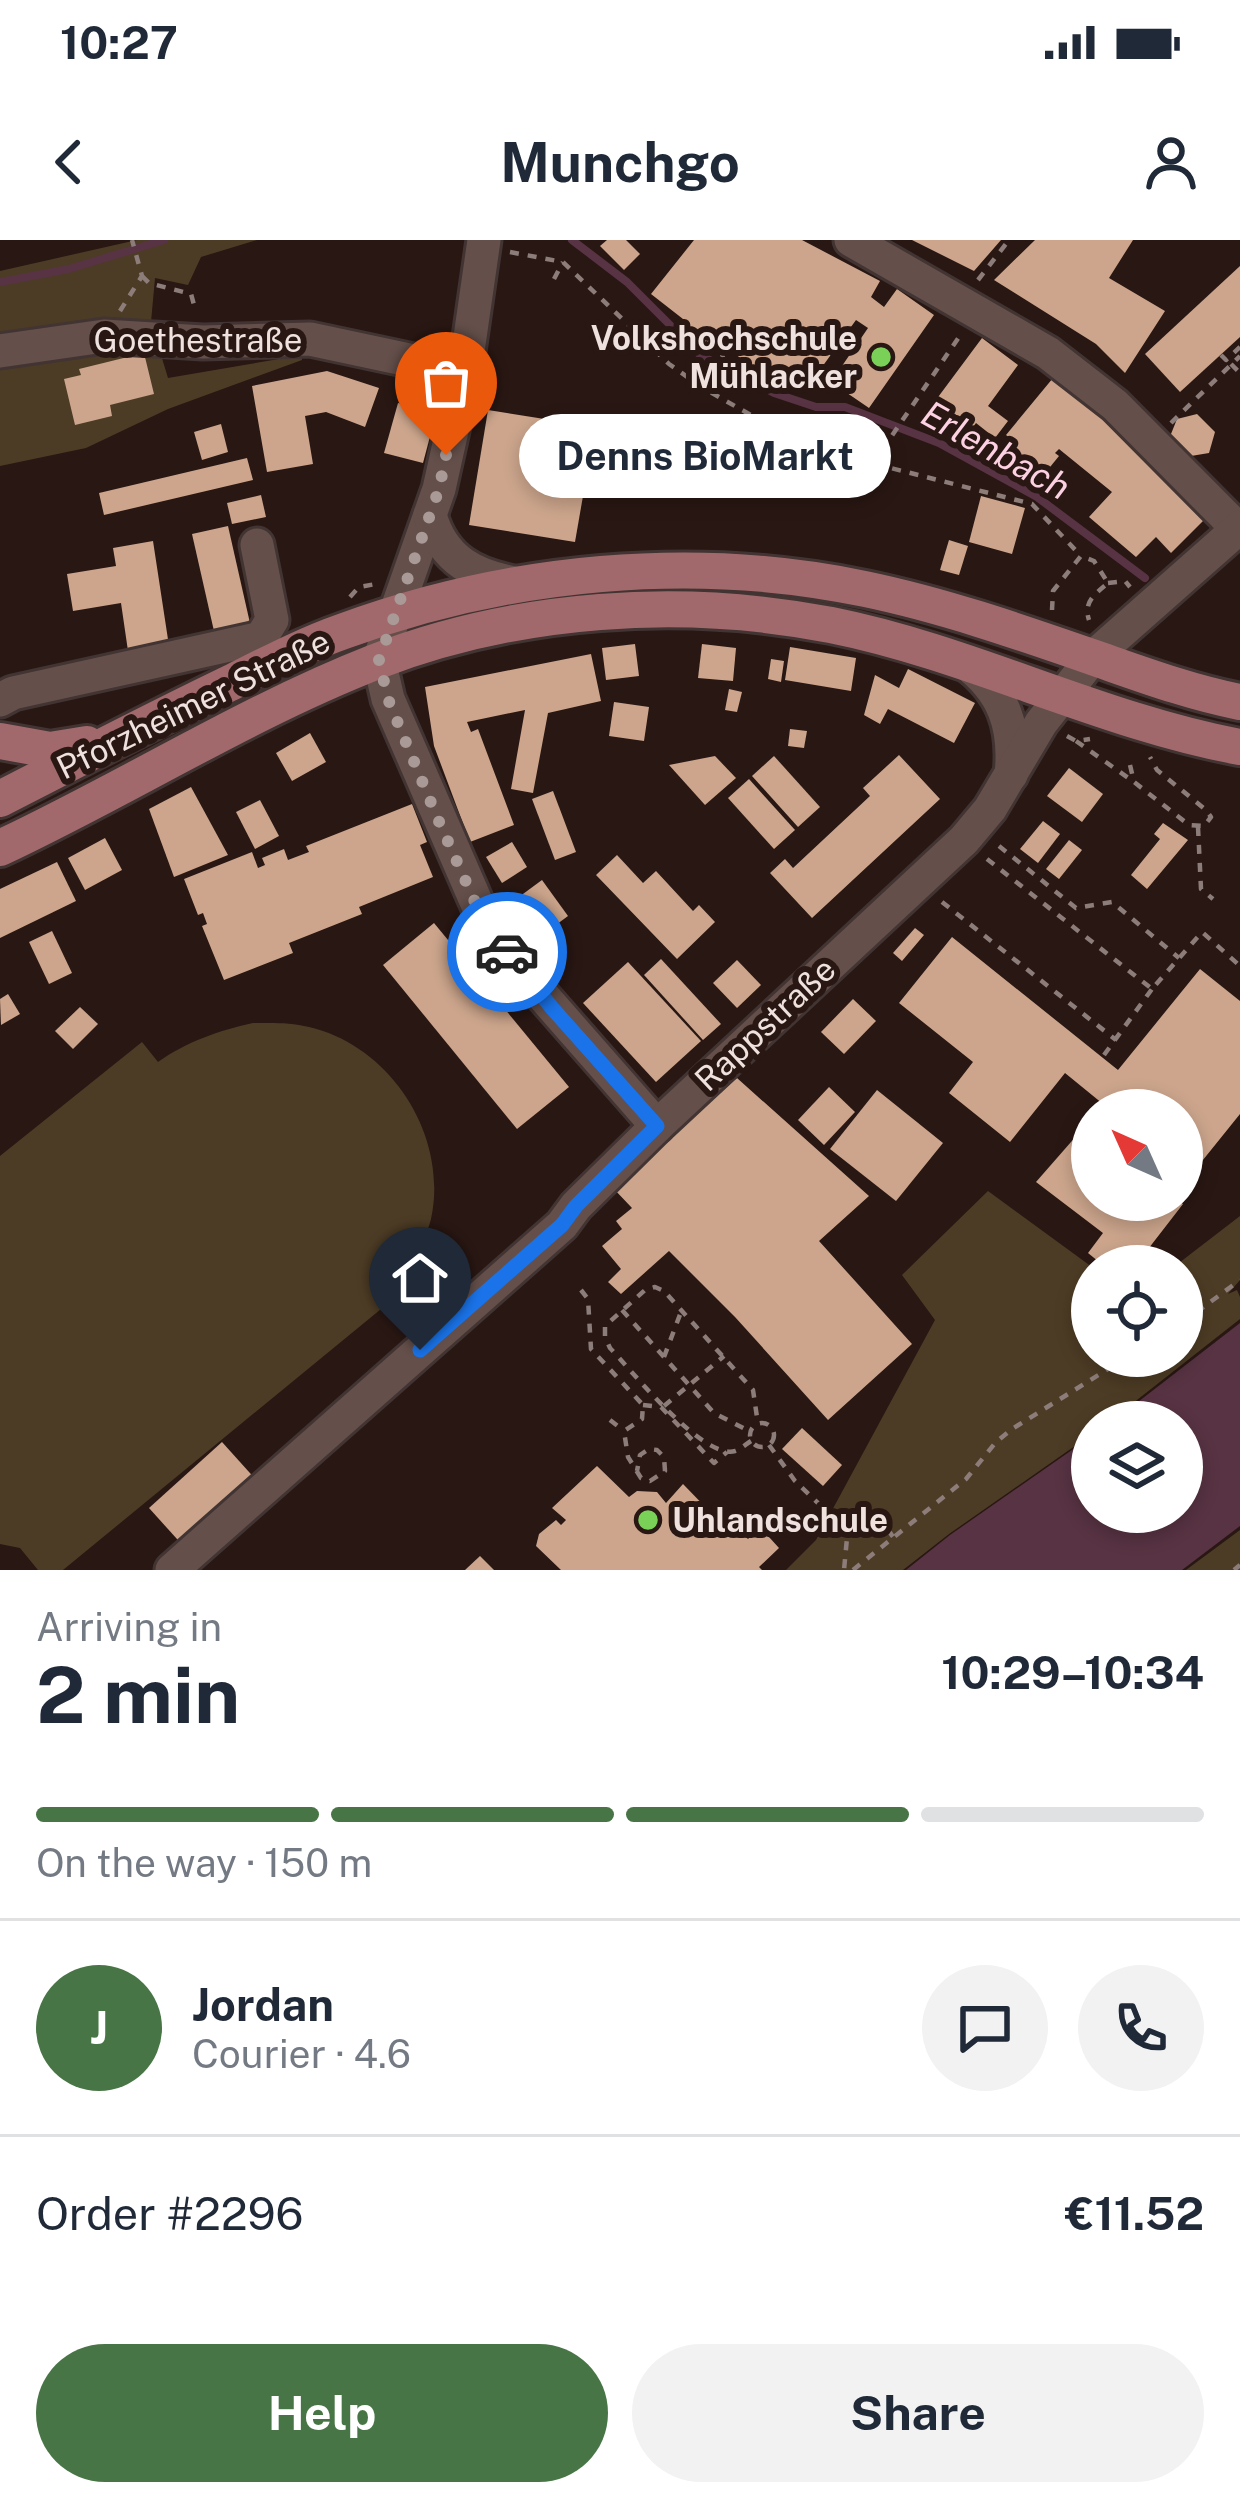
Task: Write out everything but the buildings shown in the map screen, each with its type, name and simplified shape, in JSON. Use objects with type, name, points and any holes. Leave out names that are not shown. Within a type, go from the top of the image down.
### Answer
[{"type":"main road","name":"Pforzheimer Straße","points":[[0,799],[291,653],[394,614],[519,584],[639,572],[764,574],[861,588],[1240,702]]},
{"type":"main road","name":"Pforzheimer Straße","points":[[5,834],[379,660],[517,622],[642,610],[700,610],[832,625],[920,647],[1163,729],[1240,747]]},
{"type":"main road","points":[[0,741],[64,750],[136,729]]},
{"type":"street","points":[[851,240],[1048,353],[1115,405],[1239,528],[1093,657],[1061,695]]},
{"type":"street","points":[[492,245],[483,314],[439,489],[379,660],[388,699],[482,915],[515,964],[657,1126]]},
{"type":"street","name":"Goethestraße","points":[[0,351],[104,336],[203,342],[310,339],[465,372]]},
{"type":"street","points":[[430,515],[441,542],[460,562],[479,575],[519,584]]},
{"type":"street","points":[[0,700],[261,638],[272,620],[257,544]]},
{"type":"street","points":[[964,662],[986,681],[1009,722],[1011,777]]},
{"type":"street","name":"Rappstraße","points":[[172,1570],[562,1225],[657,1126],[970,833],[1061,695]]},
{"type":"path","points":[[133,240],[148,283],[191,294],[203,342]]},
{"type":"path","points":[[872,465],[1009,240]]},
{"type":"path","points":[[492,245],[563,262],[669,364],[766,423],[806,436],[832,453],[1032,504],[1081,556],[1094,562],[1108,583]]},
{"type":"path","points":[[554,279],[563,262]]},
{"type":"path","points":[[104,336],[142,276]]},
{"type":"path","points":[[704,385],[725,352],[707,340]]},
{"type":"path","points":[[1221,355],[1226,360],[1240,346]]},
{"type":"path","points":[[1150,443],[1240,356]]},
{"type":"path","points":[[1231,364],[1240,373]]},
{"type":"path","points":[[760,445],[766,423]]},
{"type":"path","points":[[1046,641],[1053,591],[1081,556]]},
{"type":"path","points":[[1089,620],[1088,603],[1108,583],[1124,581]]},
{"type":"path","points":[[1076,741],[1189,825],[1204,826],[1211,817],[1206,810],[1157,770],[1150,757]]},
{"type":"path","points":[[1130,764],[1134,782]]},
{"type":"path","points":[[1198,827],[1202,889],[1213,899]]},
{"type":"path","points":[[970,833],[1076,908],[1112,902],[1179,958]]},
{"type":"path","points":[[970,833],[1152,989]]},
{"type":"path","points":[[919,883],[1116,1040]]},
{"type":"path","points":[[1104,1055],[1202,932],[1240,966]]},
{"type":"path","points":[[1203,1307],[1240,1280]]},
{"type":"path","points":[[581,1290],[588,1299],[591,1349],[643,1405],[661,1407],[714,1463],[752,1441]]},
{"type":"path","points":[[727,1452],[690,1432],[610,1348],[605,1326],[622,1310],[645,1290],[664,1291],[752,1390],[758,1424]]},
{"type":"path","points":[[622,1310],[714,1412],[751,1432]]},
{"type":"path","points":[[664,1357],[682,1311]]},
{"type":"path","points":[[664,1406],[724,1356]]},
{"type":"path","points":[[849,1570],[966,1479],[1012,1429],[1095,1377]]},
{"type":"path","points":[[624,1431],[642,1419],[643,1405]]},
{"type":"path","points":[[610,1420],[624,1431],[628,1457],[640,1478],[650,1481],[665,1472],[664,1456],[649,1449],[640,1455],[637,1471]]},
{"type":"path","points":[[758,1424],[774,1432],[769,1445],[757,1446],[752,1441],[751,1432],[758,1424]]},
{"type":"path","points":[[769,1445],[795,1481],[844,1528],[849,1570]]},
{"type":"path","points":[[826,1511],[858,1525],[885,1526],[894,1538]]},
{"type":"shaded area","points":[[137,240],[257,240],[201,257],[188,285],[155,278],[151,322],[168,378],[302,355],[302,360],[168,409],[86,448],[0,466],[0,271]]},
{"type":"shaded area","points":[[253,1023],[302,1025],[339,1037],[365,1053],[408,1099],[431,1157],[431,1219],[418,1254],[431,1268],[63,1570],[38,1570],[20,1548],[0,1544],[0,1156],[142,1042],[158,1062],[204,1038]]},
{"type":"shaded area","points":[[988,1191],[1071,1252],[1071,1377],[1166,1377],[1136,1401],[1071,1401],[1071,1449],[903,1570],[786,1570],[816,1540],[935,1320],[902,1275]]},
{"type":"shaded area","points":[[1240,1216],[1240,1280],[1228,1294],[1237,1290],[1240,1319],[1203,1348],[1202,1245]]},
{"type":"shaded area","points":[[1240,1323],[1240,1526],[1182,1570],[906,1570],[1071,1451],[1071,1533],[1203,1533],[1203,1401],[1139,1401],[1170,1377],[1203,1377],[1203,1352]]},
{"type":"shaded area","points":[[1240,1530],[1240,1570],[1186,1570]]},
{"type":"waterway","name":"Erlenbach","points":[[0,282],[69,269],[164,240]]},
{"type":"waterway","name":"Erlenbach","points":[[572,240],[627,282],[700,355],[774,393],[816,407],[845,407],[939,443],[1037,497],[1145,578]]},
{"type":"way so far","points":[[446,455],[439,489],[379,660],[388,699],[437,817],[475,902],[507,952]]},
{"type":"place","name":"Volkshochschule Mühlacker","points":[[881,357]]},
{"type":"place","name":"Denns BioMarkt","points":[[446,455]]},
{"type":"place","name":"Uhlandschule","points":[[648,1520]]},
{"type":"route","points":[[420,1350],[562,1225],[657,1126],[507,952]]}]
